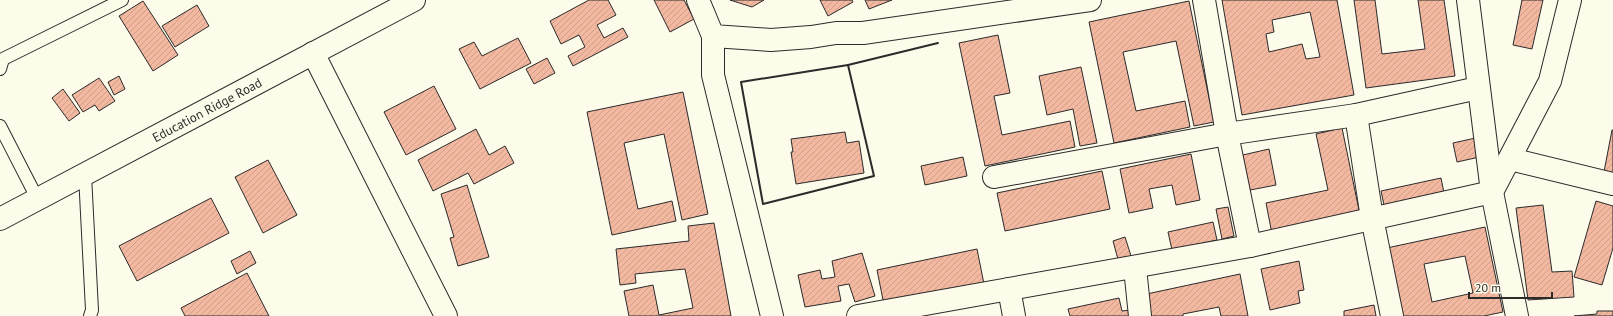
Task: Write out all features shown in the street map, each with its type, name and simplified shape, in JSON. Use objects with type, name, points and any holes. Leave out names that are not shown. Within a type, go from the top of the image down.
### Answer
[{"type":"street","name":"Education Ridge Road","points":[[0,219],[414,0]]},
{"type":"street","points":[[698,0],[713,36],[713,75],[772,316]]},
{"type":"street","points":[[713,36],[771,40],[811,37],[836,33],[863,33],[1090,0]]},
{"type":"street","points":[[1204,0],[1227,134],[1250,246]]},
{"type":"street","points":[[1468,0],[1492,192],[1517,316]]},
{"type":"street","points":[[858,316],[1135,268],[1250,246],[1492,192],[1550,81],[1570,0]]},
{"type":"street","points":[[313,53],[446,316]]},
{"type":"street","points":[[994,177],[1227,134],[1356,115],[1478,88]]},
{"type":"street","points":[[1356,115],[1372,218],[1392,316]]},
{"type":"street","points":[[1510,159],[1613,184]]},
{"type":"street","points":[[1135,268],[1140,316]]},
{"type":"street","points":[[1009,289],[1014,316]]},
{"type":"lane","points":[[0,69],[3,59],[122,0]]},
{"type":"lane","points":[[0,126],[38,200]]},
{"type":"lane","points":[[85,175],[92,310],[90,316]]},
{"type":"building","points":[[589,0],[608,0],[616,15],[597,25],[604,38],[623,28],[628,37],[573,66],[568,56],[585,47],[579,35],[561,44],[550,21]]},
{"type":"building","points":[[654,0],[684,0],[694,19],[670,32]]},
{"type":"building","points":[[730,0],[764,0],[752,7]]},
{"type":"building","points":[[820,0],[852,0],[853,2],[828,16]]},
{"type":"building","points":[[865,0],[892,0],[869,9]]},
{"type":"building","points":[[1222,0],[1337,0],[1354,95],[1242,115]],"holes":[[[1310,12],[1320,57],[1306,59],[1302,44],[1269,52],[1266,34],[1274,32],[1272,20]]]},
{"type":"building","points":[[1354,0],[1375,0],[1382,54],[1425,49],[1418,0],[1444,0],[1455,76],[1366,88]]},
{"type":"building","points":[[1522,0],[1543,0],[1532,49],[1513,45]]},
{"type":"building","points":[[143,1],[178,55],[153,71],[119,16]]},
{"type":"building","points":[[1189,1],[1214,122],[1194,126],[1176,41],[1123,52],[1136,111],[1185,101],[1190,127],[1114,143],[1089,22]]},
{"type":"building","points":[[197,5],[209,26],[175,47],[162,26]]},
{"type":"building","points":[[998,35],[1010,93],[994,96],[1002,135],[1070,121],[1075,147],[985,166],[959,43]]},
{"type":"building","points":[[518,38],[531,63],[480,89],[459,49],[474,42],[482,56]]},
{"type":"building","points":[[547,58],[555,73],[534,84],[526,69]]},
{"type":"building","points":[[1081,67],[1097,143],[1080,146],[1073,109],[1047,115],[1039,76]]},
{"type":"building","points":[[119,76],[125,89],[114,95],[108,82]]},
{"type":"building","points":[[99,78],[115,101],[99,111],[95,105],[83,112],[72,95]]},
{"type":"building","points":[[434,86],[456,129],[406,155],[384,112]]},
{"type":"building","points":[[63,89],[80,113],[69,121],[52,98]]},
{"type":"building","points":[[683,92],[708,214],[682,220],[664,134],[624,143],[638,209],[672,201],[676,221],[612,235],[587,112]]},
{"type":"building","points":[[1342,128],[1360,215],[1272,234],[1266,203],[1328,190],[1316,134]]},
{"type":"building","points":[[476,129],[489,155],[505,146],[514,163],[474,184],[468,173],[433,191],[418,160]]},
{"type":"building","points":[[1613,130],[1613,180],[1603,177]]},
{"type":"building","points":[[845,132],[847,143],[859,141],[864,173],[796,184],[791,152],[793,152],[791,139]]},
{"type":"building","points":[[1480,137],[1484,156],[1457,162],[1453,143]]},
{"type":"building","points":[[1269,149],[1276,185],[1240,192],[1234,157]]},
{"type":"building","points":[[1191,154],[1200,200],[1176,205],[1172,185],[1149,189],[1153,208],[1129,213],[1120,169]]},
{"type":"building","points":[[963,157],[967,176],[925,185],[921,166]]},
{"type":"building","points":[[268,160],[297,215],[263,233],[235,177]]},
{"type":"building","points":[[1102,171],[1110,209],[1005,231],[997,193]]},
{"type":"building","points":[[1441,178],[1444,193],[1384,205],[1381,191]]},
{"type":"building","points":[[467,185],[489,257],[458,266],[450,238],[454,237],[441,194]]},
{"type":"building","points":[[211,198],[229,233],[137,281],[119,246]]},
{"type":"building","points":[[1596,201],[1613,206],[1613,248],[1602,285],[1574,277]]},
{"type":"building","points":[[1543,205],[1552,272],[1572,271],[1574,297],[1528,300],[1516,208]]},
{"type":"building","points":[[1228,207],[1234,236],[1222,239],[1216,209]]},
{"type":"building","points":[[1213,222],[1217,240],[1172,250],[1168,232]]},
{"type":"building","points":[[714,223],[731,316],[629,316],[624,291],[653,285],[659,315],[693,308],[685,269],[635,274],[636,283],[620,285],[616,249],[689,241],[688,226]]},
{"type":"building","points":[[1485,227],[1503,312],[1484,316],[1396,316],[1382,249]],"holes":[[[1465,256],[1473,293],[1432,302],[1424,264]]]},
{"type":"building","points":[[1125,237],[1132,259],[1119,263],[1113,241]]},
{"type":"building","points":[[977,249],[984,284],[884,305],[877,270]]},
{"type":"building","points":[[250,251],[256,263],[237,274],[231,261]]},
{"type":"building","points":[[862,253],[875,296],[855,302],[849,284],[838,286],[841,301],[805,307],[798,275],[820,270],[822,279],[835,277],[832,261]]},
{"type":"building","points":[[1299,261],[1304,290],[1298,291],[1300,303],[1270,310],[1261,269]]},
{"type":"building","points":[[247,273],[269,316],[185,316],[181,308]]},
{"type":"building","points":[[1240,274],[1248,316],[1221,316],[1219,307],[1183,314],[1183,316],[1146,316],[1142,295]]},
{"type":"building","points":[[1119,298],[1122,311],[1131,310],[1132,316],[1070,316],[1068,309]]},
{"type":"building","points":[[1374,305],[1376,316],[1344,316],[1344,311]]},
{"type":"building","points":[[1597,311],[1613,311],[1613,316],[1574,316],[1597,314]]},
{"type":"wall","points":[[848,65],[938,43]]},
{"type":"wall","points":[[848,65],[874,176],[763,204],[741,82],[848,65]]}]
